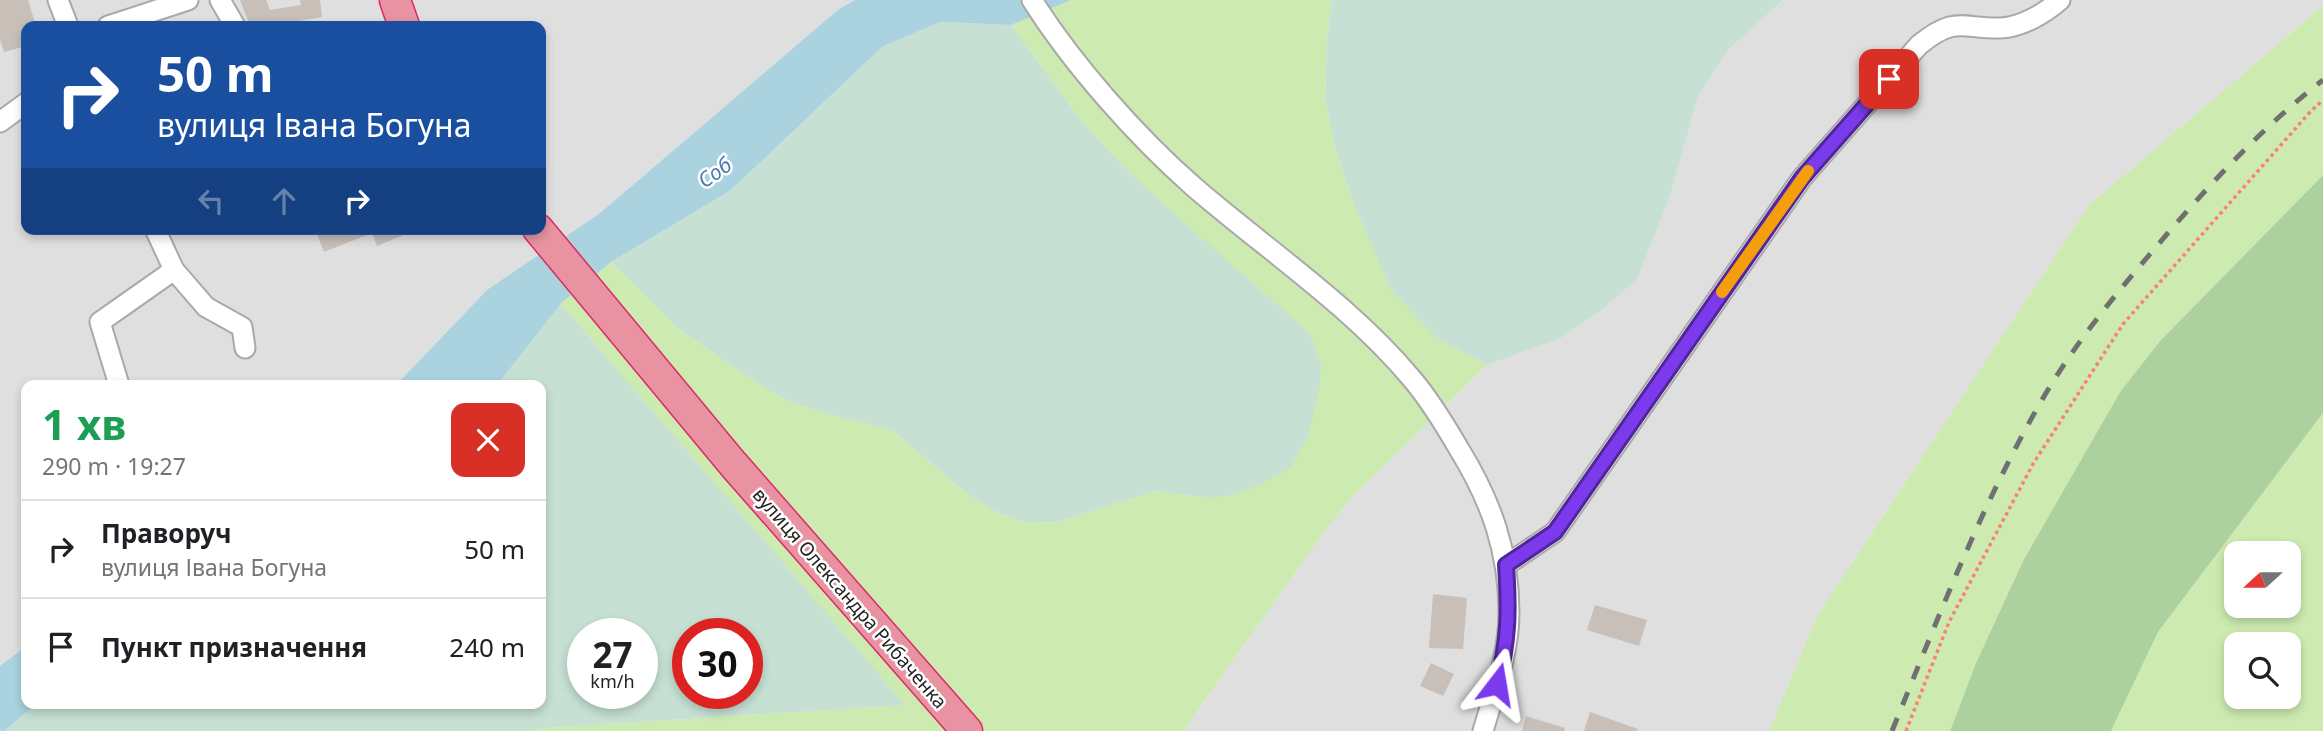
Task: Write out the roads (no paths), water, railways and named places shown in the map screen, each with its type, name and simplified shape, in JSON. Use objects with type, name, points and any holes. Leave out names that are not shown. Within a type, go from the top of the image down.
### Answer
[{"type":"highway","points":[[395,0],[402,21]]},
{"type":"highway","name":"вулиця Олександра Рибаченка","points":[[543,235],[733,464],[967,731]]},
{"type":"street","points":[[58,0],[66,21]]},
{"type":"street","points":[[123,21],[188,0]]},
{"type":"street","points":[[220,0],[232,21]]},
{"type":"street","points":[[1032,0],[1054,34],[1157,152],[1193,186],[1345,312],[1413,380],[1445,425],[1491,509],[1506,565],[1510,614],[1504,660],[1483,731]]},
{"type":"street","points":[[1506,565],[1555,532],[1802,178],[1919,46],[1935,33],[1950,27],[1966,24],[2002,28],[2021,23],[2060,0]]},
{"type":"street","points":[[0,122],[21,107]]},
{"type":"street","points":[[158,235],[174,271],[206,307],[242,327],[245,348]]},
{"type":"street","points":[[117,380],[100,323],[174,271]]},
{"type":"water","name":"Соб","points":[[855,0],[1071,0],[1011,25],[940,22],[882,47],[731,190],[611,262],[561,303],[501,380],[401,380],[487,290],[600,213],[839,9]]},
{"type":"water","points":[[21,650],[21,709],[30,709],[4,731],[0,731],[0,666]]},
{"type":"railway","points":[[1892,731],[1982,517],[2023,434],[2058,374],[2109,303],[2191,207],[2254,140],[2323,80]]}]
